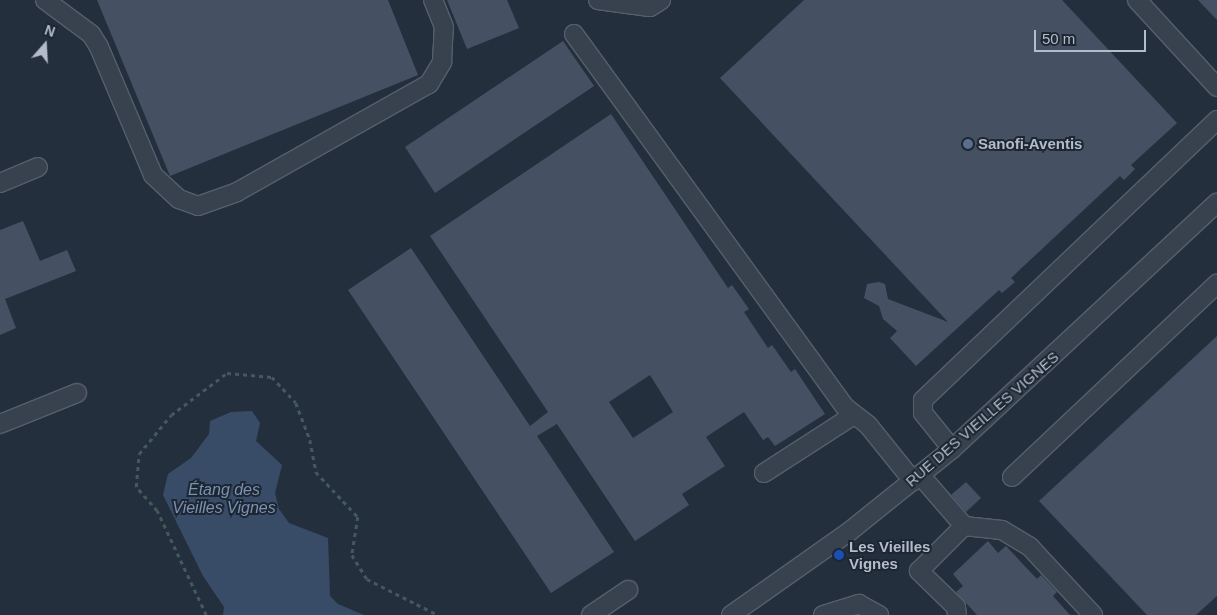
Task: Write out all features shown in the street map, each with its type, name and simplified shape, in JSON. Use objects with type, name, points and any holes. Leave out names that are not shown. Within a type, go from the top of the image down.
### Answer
[{"type":"street","points":[[45,0],[91,34],[100,47],[153,175],[179,199],[198,206],[237,192],[429,84],[442,62],[444,27],[432,0]]},
{"type":"street","points":[[598,0],[650,7],[661,0]]},
{"type":"street","points":[[1137,0],[1217,87]]},
{"type":"street","points":[[574,34],[854,415],[868,425],[964,526],[1002,530],[1030,547],[1093,615]]},
{"type":"street","points":[[952,449],[923,413],[923,400],[1217,120]]},
{"type":"street","points":[[0,183],[38,167]]},
{"type":"street","name":"RUE DES VIEILLES VIGNES","points":[[731,615],[831,545],[952,449],[1217,203]]},
{"type":"street","points":[[1012,477],[1217,284]]},
{"type":"street","points":[[0,424],[77,393]]},
{"type":"street","points":[[764,473],[854,415]]},
{"type":"street","points":[[957,615],[956,607],[919,571],[964,526]]},
{"type":"street","points":[[591,615],[628,590]]},
{"type":"street","points":[[823,615],[859,604],[879,615]]},
{"type":"path","points":[[206,615],[157,511],[136,487],[139,454],[170,415],[227,373],[272,378],[296,402],[310,440],[316,472],[358,517],[352,555],[366,580],[438,615]]},
{"type":"water","name":"Étang des Vieilles Vignes","points":[[252,411],[260,423],[256,441],[282,465],[275,493],[279,509],[289,523],[328,538],[330,596],[338,604],[364,615],[223,615],[224,607],[203,576],[163,495],[168,474],[191,458],[209,434],[210,421],[231,412]]},
{"type":"building","points":[[97,0],[388,0],[418,75],[170,176]]},
{"type":"building","points":[[447,0],[507,0],[519,28],[467,49]]},
{"type":"building","name":"Sanofi-Aventis","points":[[804,0],[1062,0],[1177,123],[1131,165],[1135,169],[1124,180],[1120,176],[1011,278],[1015,282],[1002,293],[999,290],[916,366],[890,338],[897,331],[883,319],[879,306],[864,298],[867,284],[879,282],[885,284],[888,299],[948,322],[720,78]]},
{"type":"building","points":[[1198,0],[1217,0],[1217,20]]},
{"type":"building","points":[[563,41],[594,86],[435,193],[405,147]]},
{"type":"building","points":[[611,114],[728,288],[732,285],[749,309],[744,312],[768,348],[772,345],[791,372],[795,369],[825,414],[775,446],[768,437],[763,440],[744,412],[706,437],[725,466],[682,494],[689,505],[635,541],[557,424],[537,436],[614,552],[551,593],[348,290],[411,248],[530,426],[548,412],[430,236]],"holes":[[[650,375],[673,412],[633,438],[609,402]]]},
{"type":"building","points":[[23,221],[40,261],[67,250],[76,271],[5,299],[16,328],[0,335],[0,230]]},
{"type":"building","points":[[1217,336],[1217,596],[1196,615],[1147,615],[1039,501]]},
{"type":"building","points":[[966,482],[981,498],[966,512],[951,495]]},
{"type":"building","points":[[988,541],[998,553],[1006,546],[1037,579],[1041,575],[1057,592],[1053,596],[1070,615],[977,615],[956,592],[963,586],[953,574]]},
{"type":"place","name":"Sanofi-Aventis","points":[[968,144]]},
{"type":"place","name":"Les Vieilles Vignes","points":[[839,555]]}]
